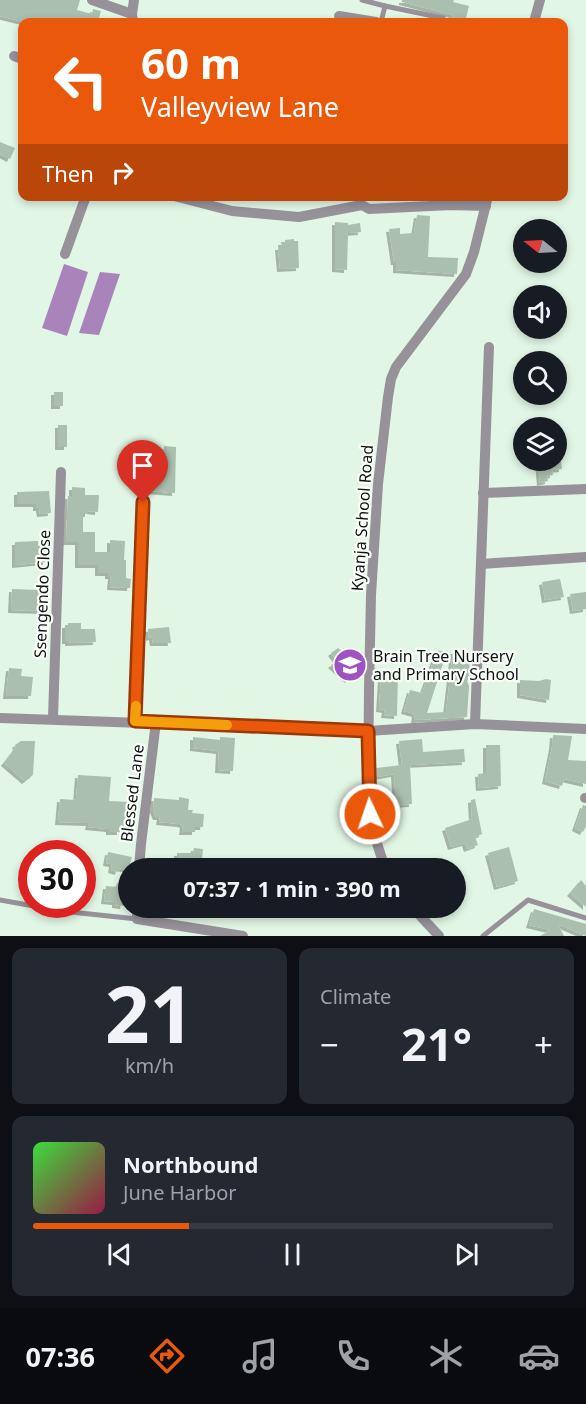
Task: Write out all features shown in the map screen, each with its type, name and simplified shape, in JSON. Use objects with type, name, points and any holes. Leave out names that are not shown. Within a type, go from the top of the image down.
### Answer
[{"type":"street","points":[[92,0],[133,18],[134,0]]},
{"type":"street","points":[[535,18],[540,0]]},
{"type":"street","points":[[339,16],[351,18]]},
{"type":"street","points":[[65,254],[84,201]]},
{"type":"street","points":[[195,201],[232,210],[299,217],[362,201],[369,209],[487,201]]},
{"type":"street","name":"Kyanja School Road","points":[[382,858],[372,828],[368,800],[368,731],[371,595],[377,495],[391,379],[403,356],[415,344],[466,274],[487,201]]},
{"type":"street","points":[[475,724],[489,347]]},
{"type":"street","name":"Ssengendo Close","points":[[52,718],[61,472]]},
{"type":"street","points":[[135,721],[143,480]]},
{"type":"street","points":[[483,493],[586,489]]},
{"type":"street","points":[[481,564],[586,557]]},
{"type":"street","points":[[0,718],[52,718],[368,731],[475,724],[586,729]]},
{"type":"street","name":"Blessed Lane","points":[[140,858],[156,722]]},
{"type":"street","points":[[160,918],[243,936]]},
{"type":"street","points":[[422,918],[439,936]]},
{"type":"lane","points":[[362,0],[443,18]]},
{"type":"lane","points":[[382,18],[385,6]]},
{"type":"lane","points":[[0,900],[61,911],[118,912]]},
{"type":"lane","points":[[483,936],[528,900],[586,918]]},
{"type":"shaded area","points":[[64,264],[88,272],[67,336],[42,328]]},
{"type":"shaded area","points":[[100,272],[120,274],[99,335],[79,333]]},
{"type":"building","points":[[0,0],[80,0],[77,10],[92,14],[93,9],[101,11],[99,18],[18,18],[18,20],[0,16]]},
{"type":"building","points":[[402,0],[454,0],[453,2],[469,6],[466,18],[452,18],[453,15],[402,2]]},
{"type":"building","points":[[0,142],[15,148],[10,159],[0,154]]},
{"type":"building","points":[[417,215],[430,216],[428,257],[458,258],[457,274],[396,270],[389,229],[400,228],[400,234],[414,233]]},
{"type":"building","points":[[335,222],[348,223],[348,225],[360,223],[361,232],[348,233],[347,270],[335,269]]},
{"type":"building","points":[[285,240],[298,241],[299,268],[280,269],[278,247],[282,247],[281,242]]},
{"type":"building","points":[[54,392],[63,392],[63,406],[54,406]]},
{"type":"building","points":[[58,425],[67,425],[67,447],[58,447]]},
{"type":"building","points":[[164,446],[176,447],[175,493],[150,491],[151,464],[163,465]]},
{"type":"building","points":[[539,471],[552,471],[553,475],[547,476],[548,481],[540,483]]},
{"type":"building","points":[[72,487],[85,488],[85,495],[99,495],[98,512],[88,511],[88,514],[83,514],[83,532],[95,532],[95,552],[110,552],[110,540],[125,541],[124,560],[126,560],[126,578],[131,579],[130,588],[110,587],[111,576],[108,576],[108,573],[98,573],[98,565],[78,565],[78,542],[66,542],[68,496],[72,496]]},
{"type":"building","points":[[49,491],[51,513],[40,514],[36,504],[17,504],[17,492]]},
{"type":"building","points":[[38,541],[38,546],[44,545],[44,548],[48,548],[49,557],[46,558],[46,562],[15,565],[15,542]]},
{"type":"building","points":[[560,579],[564,597],[545,600],[542,582]]},
{"type":"building","points":[[12,589],[39,590],[43,598],[49,598],[49,608],[45,608],[45,611],[11,610]]},
{"type":"building","points":[[586,592],[586,609],[573,611],[570,594]]},
{"type":"building","points":[[81,623],[81,629],[95,629],[96,642],[68,643],[65,641],[65,625]]},
{"type":"building","points":[[169,627],[171,643],[153,643],[152,637],[149,638],[148,629]]},
{"type":"building","points":[[338,648],[360,664],[348,680],[331,665],[337,661],[331,653]]},
{"type":"building","points":[[437,651],[447,651],[427,713],[446,712],[453,651],[470,651],[467,717],[414,720],[415,714],[404,711],[410,690],[422,693]]},
{"type":"building","points":[[9,668],[22,669],[21,676],[33,677],[31,696],[6,696]]},
{"type":"building","points":[[386,673],[398,674],[397,716],[384,715],[385,710],[379,709],[381,678],[386,679]]},
{"type":"building","points":[[520,680],[551,680],[549,700],[520,695]]},
{"type":"building","points":[[553,735],[572,736],[568,760],[586,761],[586,784],[564,779],[562,786],[545,781]]},
{"type":"building","points":[[193,737],[220,740],[220,737],[235,738],[233,771],[218,770],[219,751],[193,748]]},
{"type":"building","points":[[422,739],[423,752],[464,749],[465,762],[410,765],[412,804],[396,805],[394,774],[377,777],[376,768],[402,765],[399,741]]},
{"type":"building","points":[[21,741],[35,741],[33,775],[25,781],[4,763],[16,747],[15,745]]},
{"type":"building","points":[[486,745],[500,745],[501,786],[479,788],[478,774],[486,773]]},
{"type":"building","points":[[78,775],[111,777],[109,801],[131,802],[128,826],[120,825],[120,832],[109,832],[109,829],[88,827],[89,823],[58,822],[60,799],[76,800]]},
{"type":"building","points":[[179,797],[189,799],[188,810],[193,810],[192,813],[204,814],[203,827],[195,827],[195,832],[182,832],[183,825],[159,822],[160,817],[156,817],[153,810],[154,798],[179,800]]},
{"type":"building","points":[[475,799],[482,834],[475,837],[478,845],[467,849],[465,843],[451,847],[445,828],[472,819],[471,800]]},
{"type":"building","points":[[583,805],[586,806],[586,826],[583,832],[575,828]]},
{"type":"building","points":[[509,847],[518,881],[497,887],[488,853]]},
{"type":"building","points":[[194,848],[203,849],[202,858],[177,858],[177,853],[193,853]]},
{"type":"building","points":[[108,852],[132,857],[118,858],[118,872],[111,870],[112,864],[106,863]]},
{"type":"building","points":[[581,880],[586,886],[586,907],[570,893]]},
{"type":"building","points":[[118,883],[118,905],[115,905],[115,902],[104,901],[106,886],[116,887]]},
{"type":"building","points":[[534,909],[586,924],[586,936],[558,924],[564,936],[540,936],[550,930],[529,925]]},
{"type":"slow traffic","points":[[136,706],[135,721],[227,725]]},
{"type":"place","name":"Brain Tree Nursery and Primary School","points":[[350,665]]},
{"type":"route","points":[[143,502],[135,721],[368,731],[370,814]]}]
